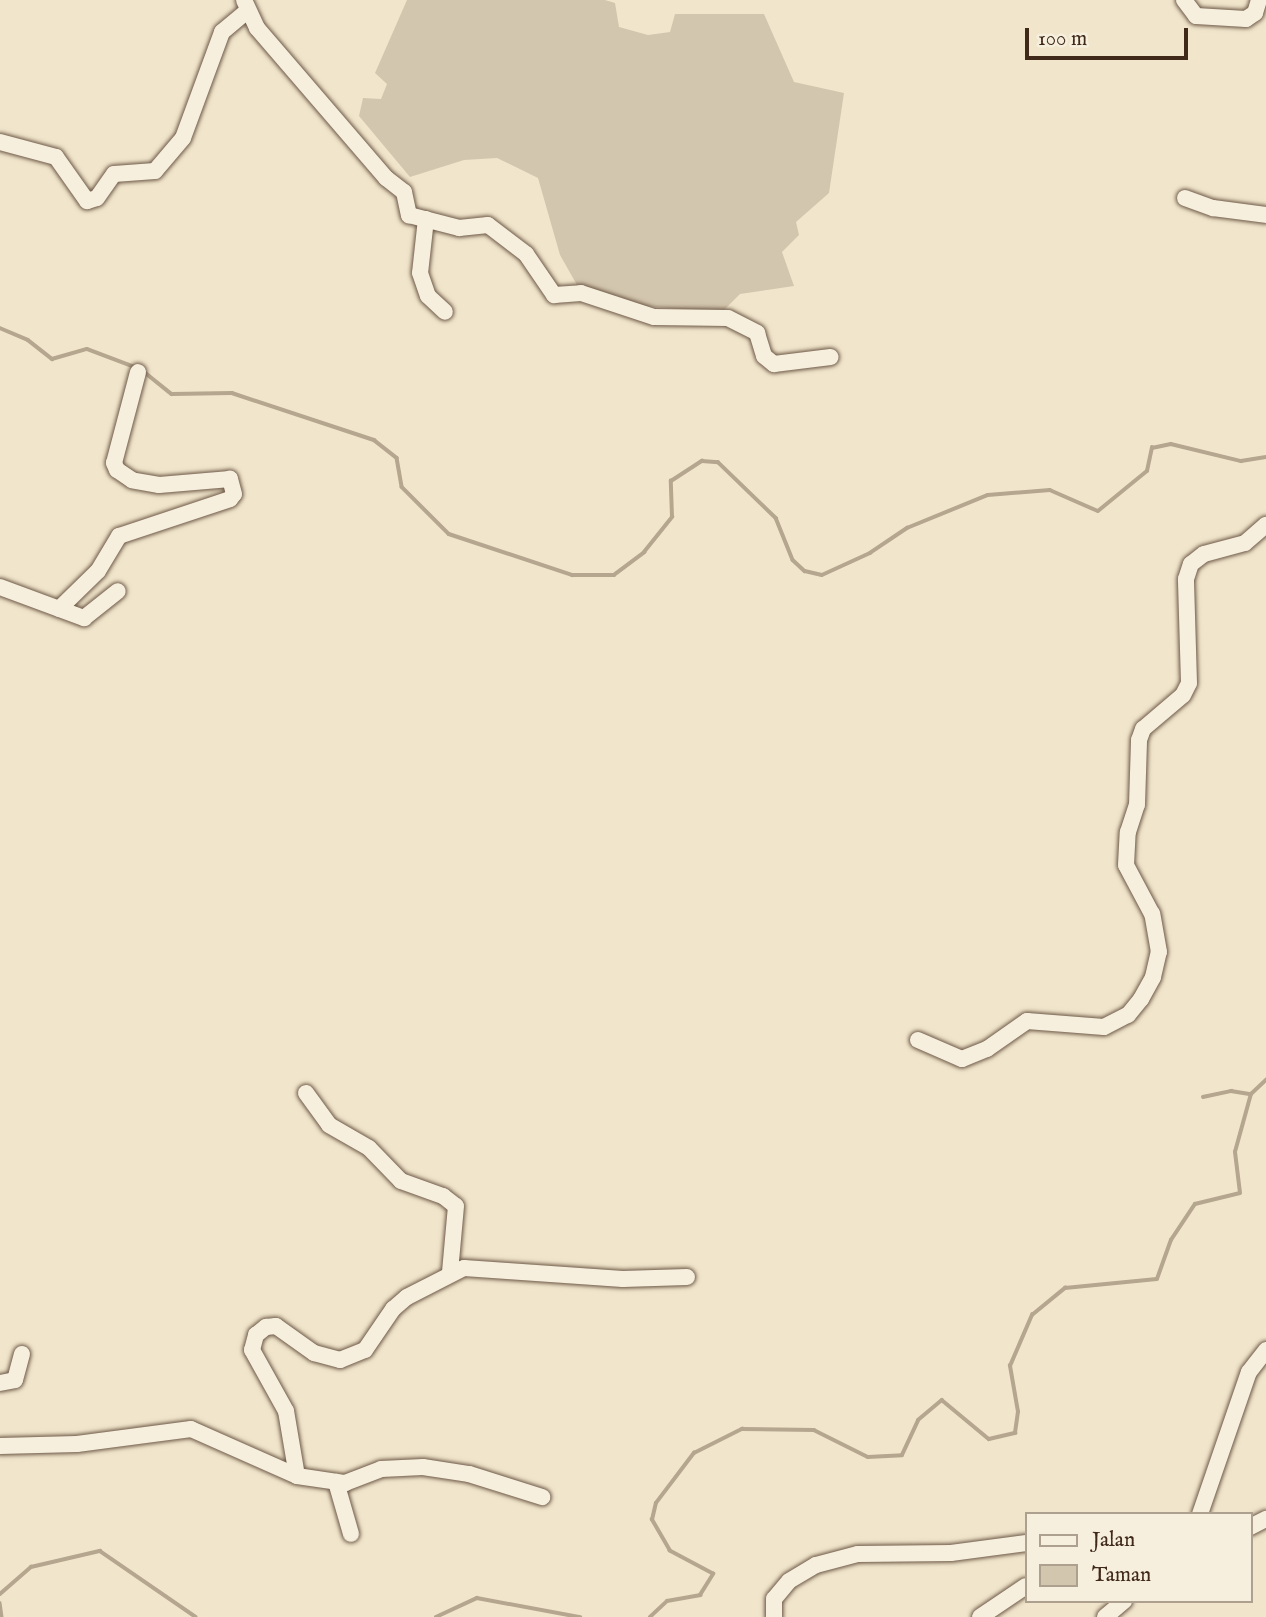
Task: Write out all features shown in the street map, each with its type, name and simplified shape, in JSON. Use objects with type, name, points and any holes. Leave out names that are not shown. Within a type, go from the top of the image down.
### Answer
[{"type":"street","points":[[1184,0],[1196,16],[1246,19],[1255,12],[1259,0]]},
{"type":"street","points":[[0,142],[56,158],[87,201],[97,198],[114,174],[155,171],[183,138],[222,32],[246,5],[257,28],[386,178],[404,192],[407,213],[459,228],[488,225],[526,254],[555,295],[581,293],[654,317],[728,318],[757,332],[764,356],[774,364],[831,357]]},
{"type":"street","points":[[1185,198],[1213,208],[1266,215]]},
{"type":"street","points":[[426,219],[421,273],[428,296],[445,312]]},
{"type":"street","points":[[59,609],[98,571],[119,536],[230,499],[234,494],[230,479],[159,485],[132,480],[117,470],[114,463],[138,372]]},
{"type":"street","points":[[918,1040],[962,1059],[987,1049],[1027,1021],[1104,1027],[1128,1015],[1141,999],[1153,977],[1159,952],[1152,914],[1126,865],[1128,832],[1137,805],[1139,740],[1143,729],[1183,695],[1189,683],[1186,579],[1191,564],[1204,554],[1245,543],[1266,525]]},
{"type":"street","points":[[0,587],[89,618],[118,590]]},
{"type":"street","points":[[306,1093],[329,1125],[369,1148],[401,1181],[443,1196],[456,1206],[450,1272]]},
{"type":"street","points":[[297,1476],[286,1411],[253,1354],[256,1335],[273,1325],[314,1353],[334,1359],[350,1357],[367,1348],[396,1306],[450,1272],[479,1265],[589,1277],[687,1277]]},
{"type":"street","points":[[1201,1512],[1245,1382],[1266,1350]]},
{"type":"street","points":[[0,1383],[15,1380],[22,1354]]},
{"type":"street","points":[[0,1446],[77,1444],[191,1429],[297,1476],[336,1482],[359,1481],[381,1469],[423,1467],[469,1474],[542,1497]]},
{"type":"street","points":[[336,1482],[351,1534]]},
{"type":"street","points":[[774,1617],[774,1599],[789,1581],[816,1565],[858,1554],[951,1553],[1024,1543]]},
{"type":"street","points":[[980,1617],[1024,1587]]},
{"type":"street","points":[[1105,1617],[1122,1603]]},
{"type":"green space","points":[[407,0],[605,0],[615,3],[619,27],[648,35],[670,32],[675,14],[764,14],[794,82],[844,93],[829,193],[796,222],[799,235],[782,252],[794,286],[740,294],[722,312],[631,305],[577,285],[560,255],[538,178],[497,158],[464,160],[410,177],[359,116],[363,98],[381,99],[387,84],[375,73]]},
{"type":"waterway","points":[[0,328],[28,340],[52,359],[87,349],[135,367]]},
{"type":"waterway","points":[[142,370],[172,394],[232,393],[374,440],[397,458],[402,487],[449,534],[572,575],[614,575],[644,552],[672,517],[671,481],[702,461],[718,462],[776,518],[793,560],[805,571],[822,575],[870,553],[907,528],[988,495],[1050,490],[1098,511],[1147,471],[1152,448],[1171,444],[1241,461],[1266,457]]},
{"type":"waterway","points":[[1203,1097],[1231,1091],[1251,1094],[1266,1080]]},
{"type":"waterway","points":[[650,1617],[667,1601],[700,1595],[713,1574],[670,1551],[652,1520],[656,1503],[694,1453],[742,1429],[814,1430],[868,1457],[902,1455],[918,1420],[942,1400],[989,1439],[1015,1433],[1018,1412],[1010,1366],[1032,1315],[1065,1288],[1157,1279],[1171,1240],[1195,1204],[1240,1193],[1235,1152],[1251,1094]]},
{"type":"waterway","points":[[0,1594],[31,1567],[100,1551],[196,1617]]},
{"type":"waterway","points":[[436,1617],[477,1598],[580,1617]]},
{"type":"waterway","points":[[0,1603],[2,1617]]}]
